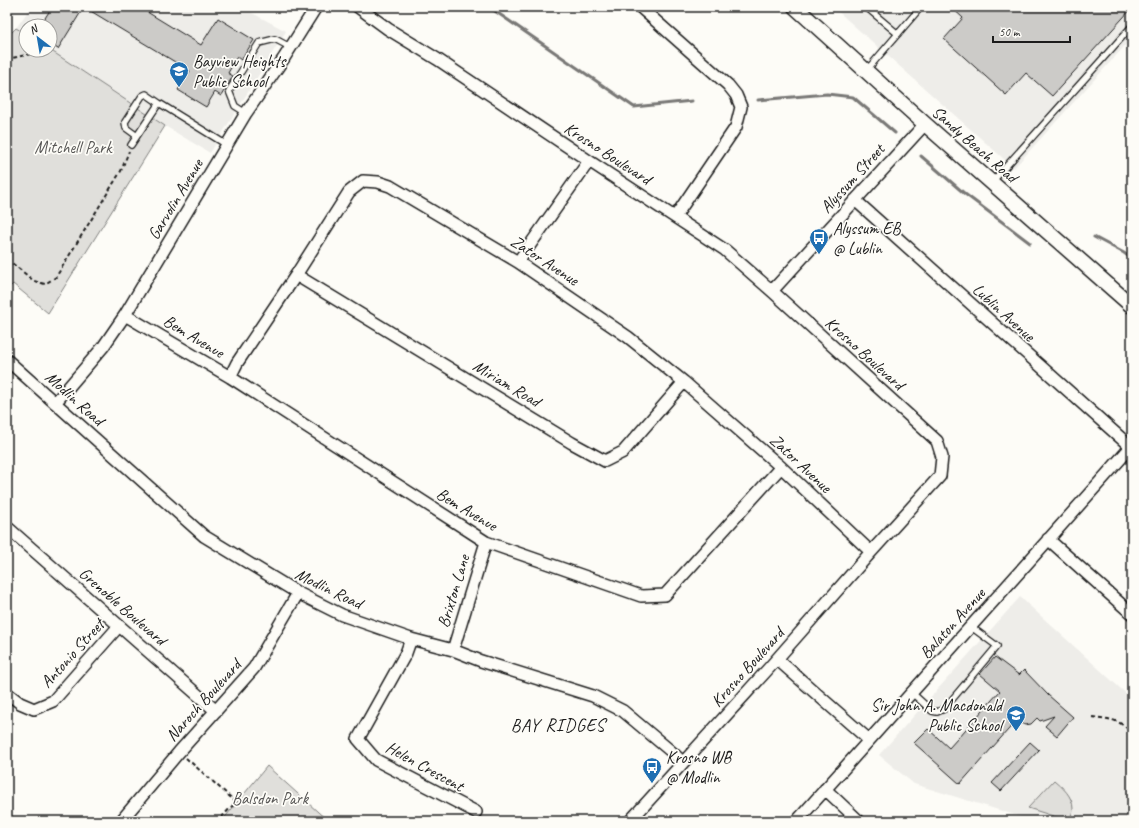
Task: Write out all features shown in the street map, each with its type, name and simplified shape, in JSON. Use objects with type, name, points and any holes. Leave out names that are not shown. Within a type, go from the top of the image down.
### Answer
[{"type":"street","name":"Garvolin Avenue","points":[[55,402],[103,347],[125,315],[246,113],[284,58],[316,7]]},
{"type":"street","name":"Krosno Boulevard","points":[[358,7],[388,29],[437,58],[589,161],[725,250],[937,441],[942,457],[940,476],[630,821]]},
{"type":"street","points":[[640,7],[728,85],[736,95],[741,107],[736,127],[675,217]]},
{"type":"street","name":"Sandy Beach Road","points":[[795,7],[925,124],[1132,306]]},
{"type":"street","name":"Alyssum Street","points":[[772,291],[925,124]]},
{"type":"street","points":[[518,262],[589,161]]},
{"type":"street","name":"Zator Avenue","points":[[230,376],[349,192],[363,181],[378,182],[390,186],[518,262],[628,337],[684,382],[781,466],[871,552]]},
{"type":"street","name":"Lublin Avenue","points":[[855,200],[1132,447]]},
{"type":"street","name":"Miriam Road","points":[[296,275],[604,461],[623,452],[684,382]]},
{"type":"street","name":"Bem Avenue","points":[[125,315],[230,376],[486,542],[641,596],[664,595],[781,466]]},
{"type":"street","name":"Modlin Road","points":[[7,360],[204,536],[298,593],[342,615],[411,639],[453,650],[481,662],[557,684],[599,699],[623,711],[682,762]]},
{"type":"street","name":"Balaton Avenue","points":[[797,821],[970,626],[1132,447]]},
{"type":"street","name":"Grenoble Boulevard","points":[[7,527],[216,711]]},
{"type":"street","points":[[1048,539],[1132,614]]},
{"type":"street","name":"Brixton Lane","points":[[453,650],[486,542]]},
{"type":"street","name":"Naroch Boulevard","points":[[121,821],[179,752],[254,668],[298,593]]},
{"type":"street","name":"Antonio Street","points":[[7,694],[20,703],[34,709],[53,701],[119,626]]},
{"type":"street","name":"Helen Crescent","points":[[411,639],[406,653],[358,739],[376,760],[476,812]]},
{"type":"street","points":[[777,659],[869,740]]},
{"type":"street","points":[[825,789],[859,821]]},
{"type":"lane","points":[[866,7],[898,34]]},
{"type":"lane","points":[[866,71],[921,7]]},
{"type":"lane","points":[[992,183],[1132,26]]},
{"type":"lane","points":[[246,113],[235,106],[229,91],[259,42],[276,39],[290,47]]},
{"type":"lane","points":[[137,136],[126,128],[125,122],[142,96],[146,94],[227,145]]},
{"type":"lane","points":[[132,145],[160,102]]},
{"type":"lane","points":[[912,693],[932,711],[937,712],[944,709],[997,646],[970,626]]},
{"type":"path","points":[[7,61],[18,57]]},
{"type":"path","points":[[7,259],[34,281],[45,284],[56,277],[121,171],[132,145]]},
{"type":"path","points":[[1092,717],[1112,719],[1123,724],[1132,732]]},
{"type":"path","points":[[179,752],[236,802],[218,821]]},
{"type":"shaded area","name":"Bayview Heights Public School","points":[[31,7],[241,7],[286,31],[210,153],[165,126],[58,55],[58,18],[23,18]]},
{"type":"shaded area","points":[[833,7],[1132,7],[1132,38],[1014,168]]},
{"type":"shaded area","name":"Sir John A. Macdonald Public School","points":[[1020,597],[1132,699],[1132,821],[1034,821],[914,784],[879,755]]},
{"type":"green space","name":"Mitchell Park","points":[[16,28],[18,29],[18,58],[58,58],[58,55],[165,126],[48,313],[13,284],[7,290],[7,37]]},
{"type":"green space","name":"Balsdon Park","points":[[267,766],[328,821],[222,821]]},
{"type":"green space","points":[[1054,780],[1066,792],[1073,804],[1069,821],[1028,808]]},
{"type":"building","points":[[52,7],[84,7],[58,49],[58,18],[45,18]]},
{"type":"building","points":[[84,7],[139,7],[201,45],[218,18],[254,40],[241,60],[237,57],[228,73],[233,76],[221,96],[215,92],[206,107],[178,90],[190,71]]},
{"type":"building","points":[[951,7],[1132,8],[1052,96],[1026,73],[1006,95],[944,39],[963,18]]},
{"type":"building","name":"Sir John A. Macdonald Public School","points":[[995,657],[1019,675],[1024,670],[1048,695],[1073,717],[1057,736],[1045,726],[1054,716],[1040,721],[1037,718],[1031,724],[1025,725],[1016,721],[960,784],[914,743],[928,729],[949,748],[1000,691],[980,674]]},
{"type":"building","points":[[1030,742],[1039,750],[1001,791],[992,783]]},
{"type":"waterway","points":[[489,7],[634,107],[692,101]]},
{"type":"waterway","points":[[758,100],[827,94],[853,97],[895,133]]},
{"type":"waterway","points":[[921,156],[965,194],[1030,243]]},
{"type":"waterway","points":[[1094,237],[1132,259]]},
{"type":"place","name":"Bayview Heights Public School","points":[[179,88]]},
{"type":"place","name":"Alyssum EB @ Lublin","points":[[819,255]]},
{"type":"place","name":"Sir John A. Macdonald Public School","points":[[1016,732]]},
{"type":"place","name":"Krosno WB @ Modlin","points":[[652,784]]},
{"type":"district","name":"BAY RIDGES","points":[[558,725]]}]
